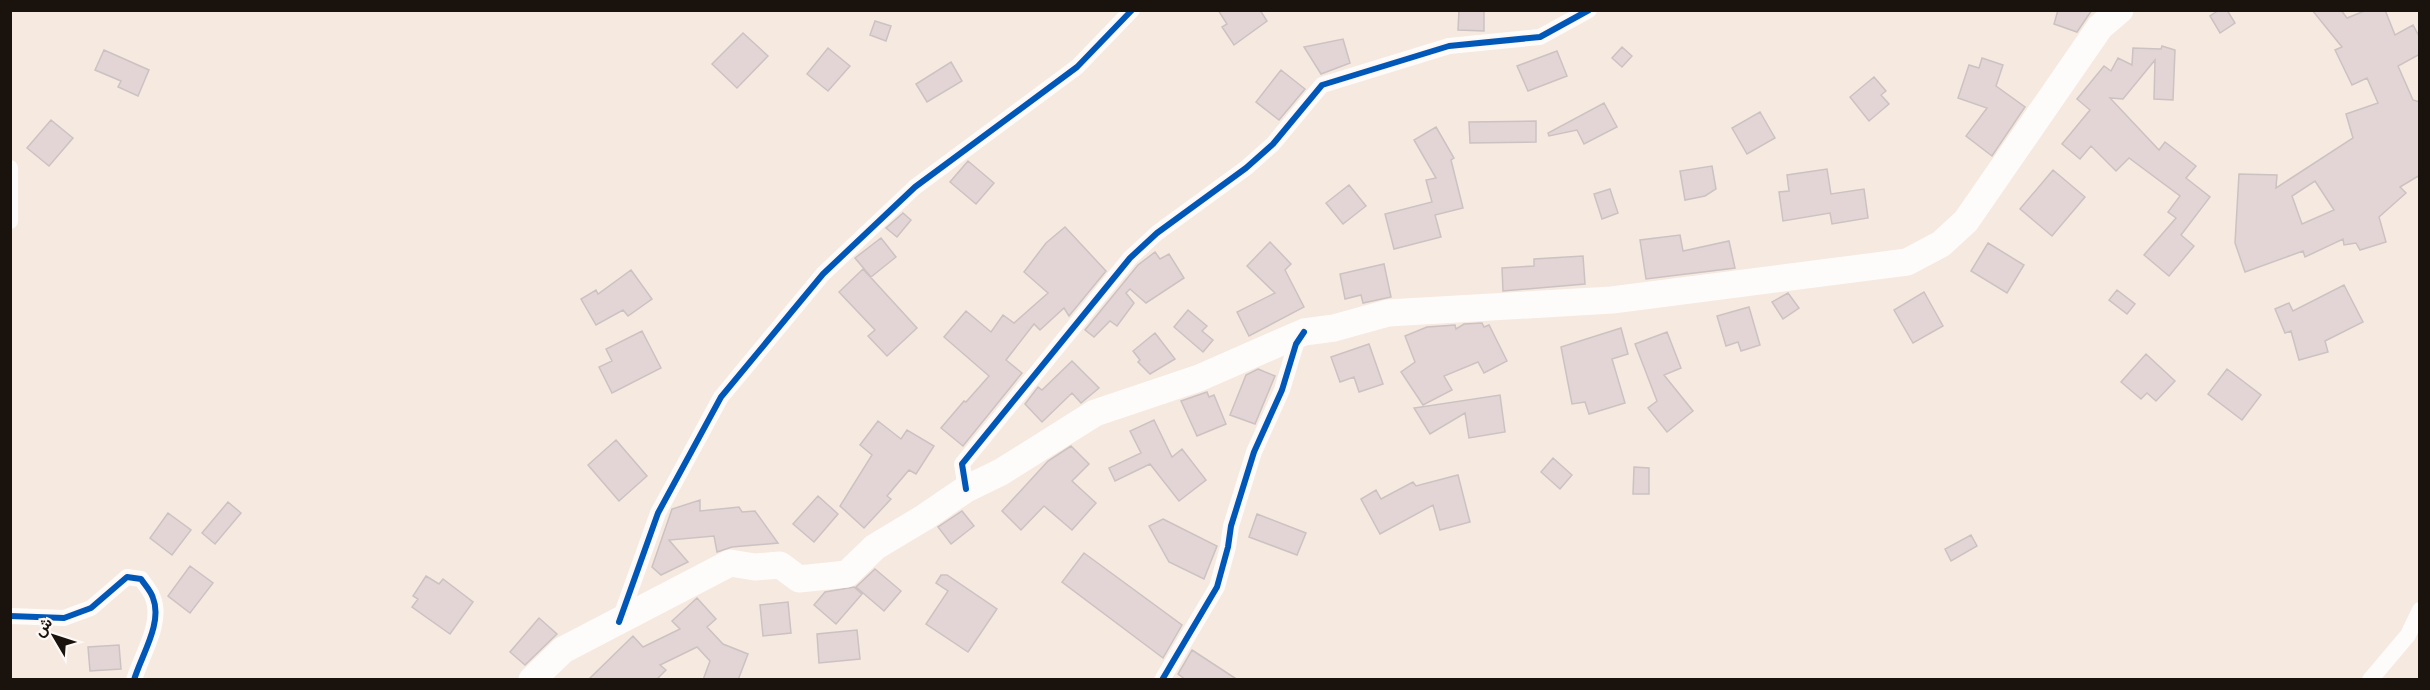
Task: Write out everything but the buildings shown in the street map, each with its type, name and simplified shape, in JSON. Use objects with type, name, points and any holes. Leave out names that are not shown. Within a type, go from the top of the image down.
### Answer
[{"type":"main road","points":[[532,680],[563,650],[619,622],[643,606],[686,588],[730,563],[755,567],[780,566],[799,579],[847,574],[875,547],[966,489],[1001,472],[1095,413],[1199,378],[1304,333],[1334,328],[1388,313],[1612,300],[1907,262],[1941,244],[1966,221],[2100,27],[2120,10]]},
{"type":"street","points":[[619,622],[658,513],[721,397],[823,274],[915,187],[1077,67],[1132,10]]},
{"type":"street","points":[[966,489],[962,464],[1130,258],[1157,232],[1246,168],[1273,144],[1322,85],[1449,46],[1540,37],[1589,10]]},
{"type":"street","points":[[10,168],[10,221]]},
{"type":"street","points":[[1162,680],[1217,587],[1231,526],[1254,452],[1282,390],[1296,345],[1304,333]]},
{"type":"street","points":[[10,616],[64,618],[92,608],[127,577],[141,579],[153,596],[156,607],[152,633],[134,680]]},
{"type":"street","points":[[2370,680],[2408,635],[2420,610]]},
{"type":"cycle path","points":[[619,622],[658,513],[721,397],[823,274],[915,187],[1077,67],[1132,10]]},
{"type":"cycle path","points":[[966,489],[962,464],[1130,258],[1157,233],[1246,168],[1273,144],[1322,85],[1449,46],[1540,37],[1589,10]]},
{"type":"cycle path","points":[[1162,680],[1217,587],[1231,526],[1254,452],[1282,390],[1296,344],[1304,332]]},
{"type":"cycle path","points":[[10,616],[64,618],[91,608],[127,577],[141,579],[152,595],[155,618],[150,639],[134,680]]}]
